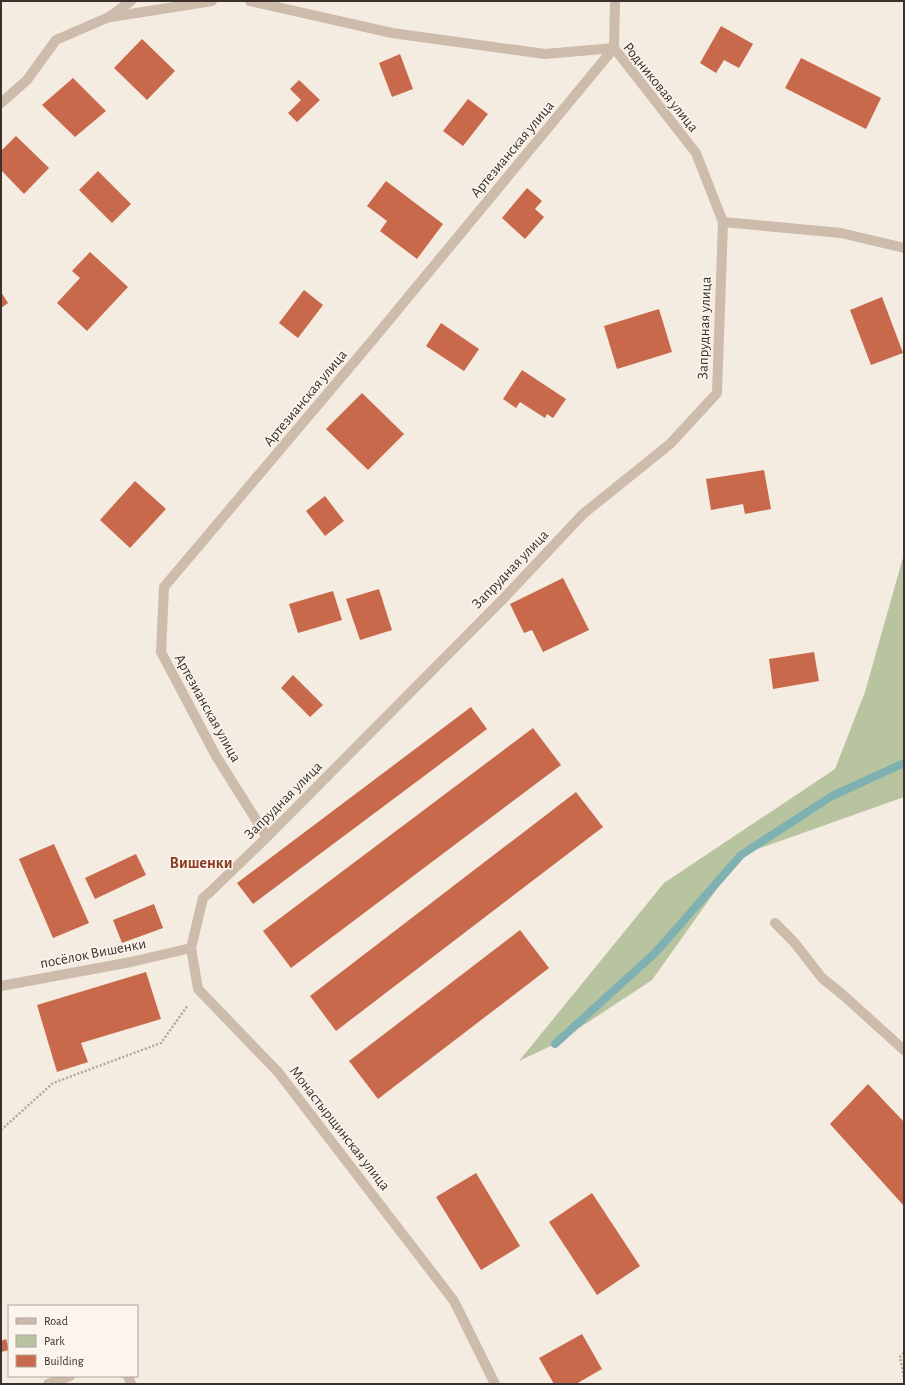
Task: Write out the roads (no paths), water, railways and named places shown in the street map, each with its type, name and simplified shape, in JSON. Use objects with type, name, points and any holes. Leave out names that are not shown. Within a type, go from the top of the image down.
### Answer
[{"type":"street","points":[[1,103],[27,80],[56,40],[109,17],[131,1]]},
{"type":"street","points":[[109,17],[212,1]]},
{"type":"street","name":"Родниковая улица","points":[[250,1],[392,33],[545,54],[614,48],[696,153],[723,222]]},
{"type":"street","points":[[614,48],[615,1]]},
{"type":"street","name":"Артезианская улица","points":[[267,837],[216,756],[161,652],[164,587],[371,342],[614,48]]},
{"type":"street","points":[[723,222],[841,233],[904,248]]},
{"type":"street","name":"Запрудная улица","points":[[191,948],[203,898],[267,837],[504,598],[583,514],[670,444],[717,393],[723,222]]},
{"type":"street","points":[[775,923],[794,942],[822,978],[904,1050]]},
{"type":"street","name":"посёлок Вишенки","points":[[1,986],[131,962],[191,948]]},
{"type":"street","name":"Монастырщинская улица","points":[[191,948],[198,989],[278,1072],[454,1301],[495,1384]]},
{"type":"street","points":[[48,1384],[67,1377]]},
{"type":"waterway","points":[[555,1044],[656,952],[741,855],[832,796],[904,763]]},
{"type":"district","name":"Вишенки","points":[[201,862]]}]
